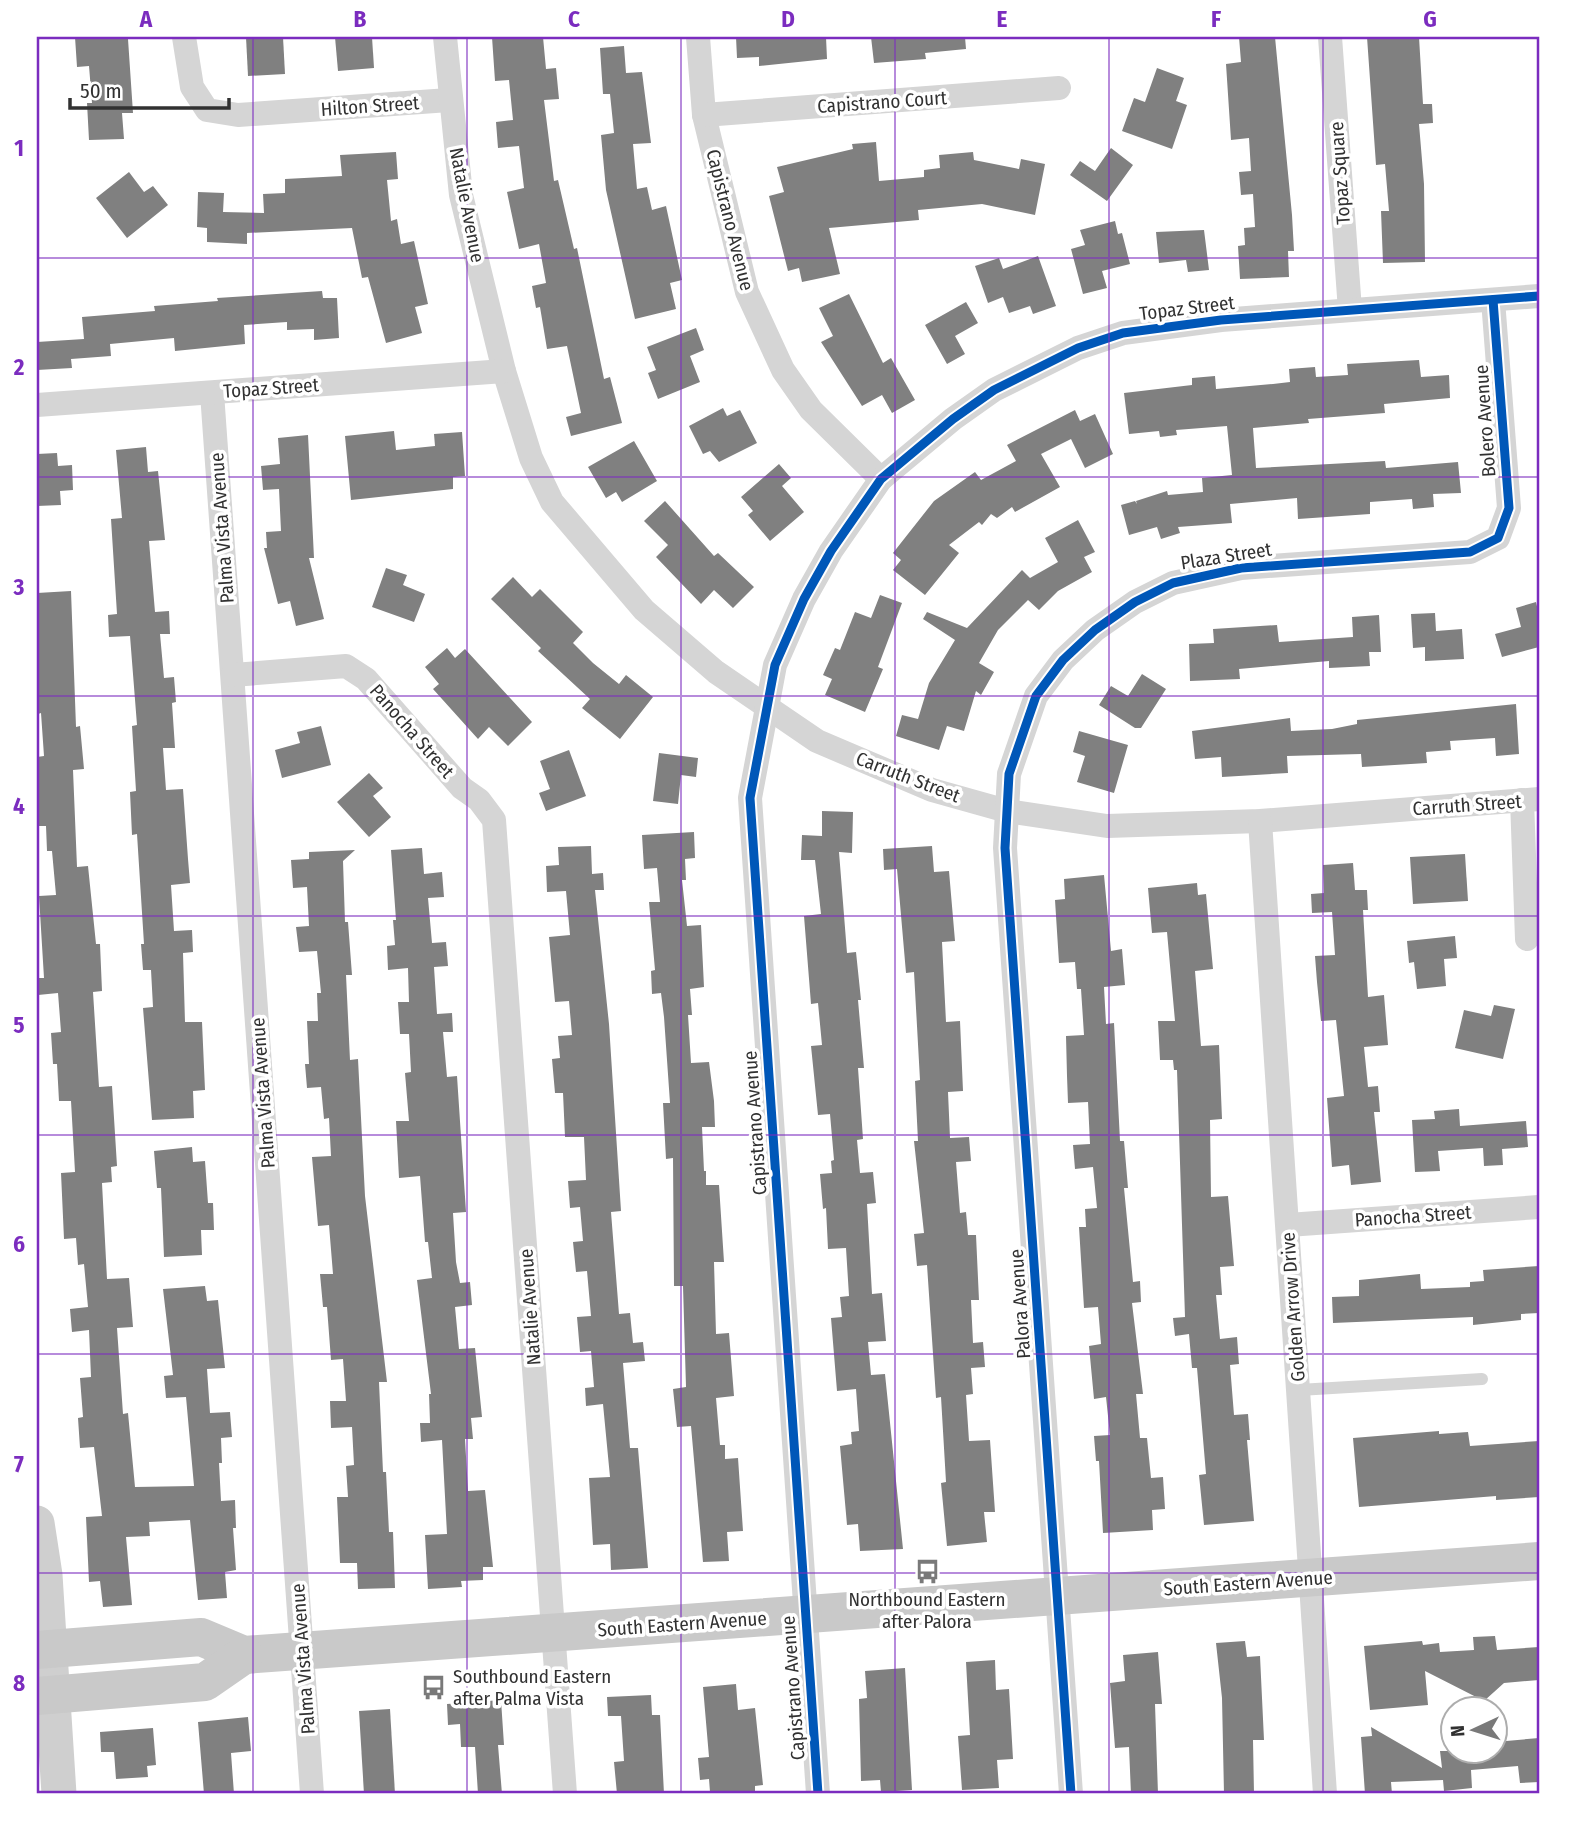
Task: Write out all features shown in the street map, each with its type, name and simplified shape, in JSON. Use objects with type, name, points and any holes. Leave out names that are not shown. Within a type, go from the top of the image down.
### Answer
[{"type":"main road","name":"South Eastern Avenue","points":[[44,1649],[201,1637],[244,1656],[1539,1562]]},
{"type":"main road","name":"South Eastern Avenue","points":[[45,1695],[205,1682],[244,1656]]},
{"type":"street","name":"Hilton Street","points":[[184,37],[192,87],[207,110],[238,115],[449,100]]},
{"type":"street","name":"Natalie Avenue","points":[[445,37],[449,100],[461,195],[505,371]]},
{"type":"street","name":"Capistrano Avenue","points":[[698,37],[704,115],[747,292],[783,370],[811,410],[881,480],[831,551],[804,599],[775,666],[750,798],[818,1794]]},
{"type":"street","name":"Topaz Square","points":[[1329,37],[1350,310]]},
{"type":"street","name":"Capistrano Court","points":[[704,115],[1059,88]]},
{"type":"street","name":"Topaz Street","points":[[881,480],[953,419],[993,390],[1078,348],[1123,333],[1221,320],[1539,296]]},
{"type":"street","name":"Bolero Avenue","points":[[1493,300],[1509,508],[1497,538]]},
{"type":"street","name":"Topaz Street","points":[[37,405],[505,371]]},
{"type":"street","name":"Carruth Street","points":[[505,371],[531,458],[552,502],[644,610],[716,673],[817,741],[932,790],[1007,811],[1107,826],[1260,821],[1531,800]]},
{"type":"street","name":"Palma Vista Avenue","points":[[212,393],[312,1794]]},
{"type":"street","name":"Plaza Street","points":[[1007,811],[1009,774],[1036,696],[1063,660],[1087,637],[1135,602],[1172,583],[1241,568],[1470,552],[1497,538]]},
{"type":"street","name":"Panocha Street","points":[[233,675],[346,666],[366,678],[462,788],[480,800],[494,820]]},
{"type":"street","points":[[1527,939],[1531,800]]},
{"type":"street","name":"Palora Avenue","points":[[1007,811],[1006,862],[1072,1794]]},
{"type":"street","name":"Natalie Avenue","points":[[494,820],[565,1794]]},
{"type":"street","name":"Golden Arrow Drive","points":[[1260,821],[1325,1794]]},
{"type":"street","name":"Panocha Street","points":[[1288,1225],[1539,1207]]},
{"type":"street","points":[[37,1523],[45,1575],[45,1695],[59,1794]]},
{"type":"lane","points":[[1298,1390],[1482,1379]]},
{"type":"building","points":[[75,37],[128,39],[133,113],[122,113],[124,139],[89,140],[87,103],[92,103],[89,66],[77,67]]},
{"type":"building","points":[[246,37],[283,37],[285,74],[248,76]]},
{"type":"building","points":[[335,37],[372,37],[374,68],[338,71]]},
{"type":"building","points":[[492,37],[543,37],[546,69],[556,68],[559,99],[544,100],[554,181],[558,180],[574,249],[577,248],[604,379],[610,377],[622,423],[571,436],[566,417],[581,413],[567,346],[547,349],[540,307],[536,308],[532,286],[546,283],[539,244],[519,249],[507,192],[524,188],[519,146],[498,148],[496,122],[513,120],[509,80],[495,81]]},
{"type":"building","points":[[736,37],[826,37],[827,59],[759,66],[759,57],[737,58]]},
{"type":"building","points":[[871,37],[965,37],[966,49],[925,53],[926,59],[874,63]]},
{"type":"building","points":[[1239,37],[1275,37],[1292,215],[1294,251],[1288,251],[1289,277],[1240,279],[1238,246],[1245,245],[1244,228],[1255,227],[1253,194],[1241,195],[1239,172],[1251,171],[1249,138],[1231,140],[1226,64],[1241,62]]},
{"type":"building","points":[[1367,37],[1419,37],[1423,104],[1432,104],[1433,123],[1419,124],[1424,184],[1425,262],[1383,263],[1381,211],[1389,211],[1385,164],[1376,165]]},
{"type":"building","points":[[624,46],[626,73],[642,72],[651,143],[633,144],[637,189],[647,187],[652,210],[666,206],[682,280],[670,283],[676,309],[635,319],[606,190],[601,135],[614,133],[610,94],[603,94],[600,48]]},
{"type":"building","points":[[1157,68],[1184,78],[1176,101],[1187,105],[1172,149],[1122,131],[1134,98],[1145,102]]},
{"type":"building","points":[[876,142],[879,181],[924,177],[924,170],[940,168],[939,155],[973,152],[974,160],[1019,169],[1021,159],[1045,164],[1035,215],[982,204],[918,210],[919,220],[829,228],[840,274],[802,282],[799,268],[788,271],[769,196],[784,192],[777,167],[853,149],[852,144]]},
{"type":"building","points":[[1111,148],[1133,165],[1107,201],[1070,175],[1080,161],[1095,171]]},
{"type":"building","points":[[396,152],[398,179],[387,180],[391,221],[397,219],[401,244],[414,241],[428,304],[415,307],[422,333],[386,343],[368,277],[362,278],[352,228],[247,233],[247,244],[207,242],[207,228],[197,227],[198,192],[224,193],[223,212],[264,213],[263,194],[285,193],[285,179],[342,176],[340,155]]},
{"type":"building","points":[[129,172],[144,192],[153,186],[168,205],[127,238],[96,198]]},
{"type":"building","points":[[1115,221],[1118,234],[1122,233],[1130,264],[1102,271],[1107,288],[1083,294],[1071,249],[1085,245],[1080,230]]},
{"type":"building","points":[[1204,230],[1209,270],[1188,272],[1186,260],[1159,263],[1156,232]]},
{"type":"building","points":[[1038,256],[1056,306],[1033,314],[1030,306],[1009,313],[1003,297],[988,303],[975,266],[999,258],[1003,269]]},
{"type":"building","points":[[322,291],[323,298],[337,298],[339,338],[314,340],[314,329],[287,330],[287,322],[244,325],[245,344],[175,351],[174,338],[110,344],[111,356],[71,359],[72,368],[37,370],[37,342],[84,339],[82,317],[155,311],[154,306],[218,301],[217,298]]},
{"type":"building","points":[[849,294],[883,363],[891,358],[915,400],[892,413],[882,395],[862,406],[821,342],[833,336],[819,308]]},
{"type":"building","points":[[966,302],[978,323],[955,336],[965,354],[947,364],[925,325]]},
{"type":"building","points":[[696,328],[704,350],[690,356],[700,382],[658,399],[648,373],[656,370],[647,347]]},
{"type":"building","points":[[1419,360],[1421,377],[1449,375],[1450,398],[1384,404],[1385,413],[1308,419],[1309,423],[1253,428],[1256,468],[1385,461],[1386,468],[1458,462],[1461,493],[1433,494],[1434,507],[1413,509],[1412,499],[1370,502],[1370,514],[1298,519],[1297,498],[1230,504],[1232,523],[1178,527],[1180,533],[1161,539],[1157,527],[1129,535],[1121,505],[1135,501],[1137,504],[1136,501],[1167,491],[1168,495],[1203,492],[1202,478],[1232,475],[1227,426],[1176,430],[1177,435],[1160,437],[1159,431],[1129,434],[1124,393],[1192,385],[1192,378],[1215,376],[1216,389],[1273,384],[1290,382],[1289,369],[1315,367],[1316,377],[1348,375],[1347,364]]},
{"type":"building","points":[[723,408],[727,416],[740,410],[757,443],[719,462],[710,451],[703,454],[689,426]]},
{"type":"building","points":[[1075,410],[1080,421],[1095,414],[1113,454],[1085,468],[1071,439],[1041,454],[1060,487],[1015,512],[1012,507],[997,518],[991,514],[982,525],[979,522],[949,545],[959,553],[925,595],[893,570],[901,560],[893,553],[934,501],[975,472],[981,480],[1016,461],[1007,445]]},
{"type":"building","points":[[394,431],[396,450],[435,446],[434,434],[462,432],[465,476],[453,477],[453,489],[351,500],[345,436]]},
{"type":"building","points":[[308,435],[314,558],[309,558],[324,619],[296,626],[290,601],[278,604],[264,548],[267,548],[266,532],[281,531],[279,489],[263,490],[261,466],[280,464],[278,438]]},
{"type":"building","points":[[634,441],[657,481],[622,502],[616,492],[606,498],[588,467]]},
{"type":"building","points":[[146,447],[148,472],[158,471],[165,540],[149,541],[155,612],[169,611],[170,634],[160,634],[164,678],[174,677],[176,702],[172,703],[175,748],[163,748],[166,790],[183,789],[190,883],[171,885],[174,931],[192,930],[193,952],[183,953],[185,1022],[202,1022],[205,1090],[193,1091],[194,1118],[152,1120],[143,1008],[153,1007],[151,970],[143,970],[141,944],[144,944],[137,834],[132,835],[130,792],[136,791],[132,726],[137,725],[130,636],[109,637],[108,615],[117,614],[111,519],[122,518],[116,450]]},
{"type":"building","points":[[57,453],[58,466],[72,465],[73,490],[60,491],[61,505],[37,506],[37,454]]},
{"type":"building","points":[[779,464],[791,478],[782,486],[804,512],[770,541],[748,515],[753,511],[741,497]]},
{"type":"building","points":[[665,501],[714,556],[718,553],[754,587],[733,608],[714,590],[701,604],[656,557],[668,545],[644,521]]},
{"type":"building","points":[[1078,520],[1095,552],[1084,557],[1092,572],[1058,591],[1039,610],[1028,600],[998,630],[979,663],[994,672],[981,695],[976,691],[964,731],[947,726],[939,750],[896,736],[902,715],[918,719],[929,683],[955,640],[923,619],[927,612],[967,628],[1022,570],[1030,578],[1058,562],[1045,538]]},
{"type":"building","points":[[386,568],[407,575],[403,585],[425,594],[414,622],[372,607]]},
{"type":"building","points":[[513,577],[532,597],[540,589],[583,632],[573,643],[593,663],[619,684],[626,675],[653,697],[620,739],[582,708],[590,699],[538,651],[541,648],[491,599]]},
{"type":"building","points":[[71,591],[76,727],[80,726],[84,769],[73,770],[77,867],[88,866],[96,944],[100,944],[102,991],[93,992],[99,1087],[112,1086],[117,1166],[111,1167],[112,1182],[102,1183],[107,1279],[129,1278],[133,1327],[117,1328],[123,1414],[128,1413],[135,1487],[194,1486],[186,1397],[166,1398],[164,1376],[173,1375],[163,1289],[205,1286],[207,1301],[218,1300],[225,1368],[207,1369],[210,1413],[230,1412],[232,1437],[221,1438],[222,1463],[219,1463],[221,1501],[235,1500],[236,1528],[233,1528],[236,1570],[225,1572],[227,1598],[198,1600],[190,1520],[149,1522],[150,1536],[126,1537],[132,1605],[103,1607],[100,1581],[89,1582],[86,1517],[102,1516],[94,1447],[80,1448],[78,1418],[83,1417],[80,1378],[91,1377],[89,1330],[72,1332],[70,1309],[88,1307],[84,1264],[78,1265],[76,1238],[64,1239],[61,1173],[75,1172],[71,1101],[59,1101],[57,1064],[53,1064],[51,1033],[61,1032],[58,993],[38,995],[37,978],[44,978],[39,896],[56,895],[52,851],[47,851],[46,826],[37,826],[37,757],[44,756],[41,713],[38,714],[37,593]]},
{"type":"building","points":[[880,595],[902,603],[878,667],[883,669],[865,712],[825,695],[832,679],[823,675],[835,648],[840,650],[855,612],[871,618]]},
{"type":"building","points":[[1536,602],[1539,615],[1539,647],[1502,657],[1495,634],[1521,627],[1516,608]]},
{"type":"building","points":[[1435,613],[1436,631],[1462,629],[1464,659],[1425,661],[1425,647],[1413,648],[1411,614]]},
{"type":"building","points":[[1379,615],[1381,652],[1369,652],[1370,666],[1329,668],[1329,661],[1239,669],[1240,679],[1190,681],[1189,644],[1214,643],[1213,629],[1277,625],[1279,642],[1353,637],[1352,617]]},
{"type":"building","points":[[447,648],[455,658],[465,649],[532,722],[508,746],[489,727],[478,739],[433,689],[439,684],[425,667]]},
{"type":"building","points":[[1142,674],[1166,689],[1141,728],[1135,728],[1099,705],[1111,686],[1128,696]]},
{"type":"building","points":[[1516,704],[1519,754],[1496,756],[1495,738],[1450,741],[1451,750],[1426,752],[1427,763],[1362,767],[1361,754],[1287,756],[1288,773],[1222,777],[1221,757],[1195,759],[1192,731],[1290,718],[1291,731],[1332,729],[1357,724],[1357,720]]},
{"type":"building","points":[[321,726],[331,765],[282,778],[275,750],[300,743],[297,732]]},
{"type":"building","points":[[1079,731],[1128,745],[1114,793],[1077,782],[1085,756],[1073,752]]},
{"type":"building","points":[[569,750],[586,796],[546,811],[539,793],[550,789],[540,761]]},
{"type":"building","points":[[659,753],[698,758],[696,777],[681,775],[678,804],[653,801]]},
{"type":"building","points":[[369,773],[383,788],[373,796],[391,817],[369,837],[337,802]]},
{"type":"building","points":[[822,811],[853,812],[852,853],[839,852],[847,953],[856,952],[861,1000],[858,1000],[864,1068],[858,1068],[863,1139],[857,1140],[860,1173],[873,1172],[876,1203],[867,1204],[872,1294],[882,1293],[886,1341],[868,1342],[871,1375],[885,1374],[903,1549],[860,1551],[858,1524],[847,1525],[840,1446],[852,1444],[851,1432],[859,1431],[856,1389],[837,1391],[831,1318],[842,1317],[840,1297],[849,1296],[846,1248],[828,1249],[826,1208],[823,1209],[820,1174],[832,1173],[831,1161],[834,1160],[830,1114],[818,1115],[811,1046],[822,1045],[818,1003],[811,1004],[804,916],[821,914],[815,860],[801,860],[802,835],[822,836]]},
{"type":"building","points":[[694,832],[695,858],[685,859],[686,880],[682,880],[687,926],[701,925],[704,987],[690,989],[692,1015],[688,1015],[691,1063],[709,1062],[714,1101],[715,1127],[702,1127],[704,1171],[706,1185],[719,1185],[724,1262],[714,1262],[716,1334],[729,1333],[734,1396],[716,1398],[720,1445],[725,1445],[725,1459],[738,1458],[743,1531],[727,1532],[729,1561],[703,1562],[691,1426],[677,1427],[673,1389],[686,1387],[683,1286],[674,1286],[673,1158],[666,1159],[663,1103],[670,1103],[664,1017],[661,993],[652,994],[651,971],[655,970],[649,902],[660,902],[657,868],[644,869],[642,835]]},
{"type":"building","points":[[591,846],[592,874],[603,873],[604,890],[595,890],[609,1024],[621,1211],[611,1212],[619,1314],[630,1313],[633,1343],[643,1342],[645,1361],[623,1363],[630,1448],[638,1448],[648,1568],[611,1570],[610,1544],[593,1545],[589,1478],[610,1477],[603,1404],[586,1406],[585,1388],[594,1387],[591,1351],[580,1352],[577,1317],[591,1316],[587,1271],[576,1272],[573,1242],[583,1241],[580,1207],[570,1208],[568,1181],[586,1180],[584,1137],[565,1137],[563,1093],[555,1093],[552,1059],[560,1058],[558,1036],[572,1035],[569,1001],[555,1002],[549,937],[570,935],[566,891],[547,892],[546,866],[559,865],[558,847]]},
{"type":"building","points":[[932,846],[934,872],[949,871],[955,941],[942,942],[946,1022],[960,1021],[963,1091],[948,1092],[950,1138],[969,1137],[971,1161],[956,1162],[960,1213],[966,1212],[968,1235],[976,1235],[979,1300],[971,1300],[973,1343],[983,1342],[985,1367],[971,1368],[973,1394],[966,1395],[969,1441],[990,1440],[995,1512],[984,1512],[987,1542],[947,1546],[941,1483],[946,1482],[941,1397],[936,1398],[927,1265],[917,1266],[914,1234],[924,1233],[914,1141],[918,1141],[915,1081],[920,1080],[914,972],[906,973],[897,869],[884,870],[883,849]]},
{"type":"building","points":[[422,848],[424,874],[442,872],[444,897],[428,898],[432,943],[446,942],[448,966],[434,967],[437,1014],[452,1013],[453,1032],[443,1032],[447,1077],[457,1076],[466,1212],[453,1213],[456,1262],[460,1283],[470,1282],[472,1305],[455,1307],[459,1349],[475,1348],[482,1417],[471,1418],[473,1439],[465,1439],[468,1491],[485,1490],[493,1567],[483,1567],[483,1580],[461,1581],[462,1587],[428,1589],[425,1535],[447,1534],[442,1440],[421,1442],[420,1423],[430,1423],[431,1394],[417,1280],[432,1278],[428,1242],[425,1242],[420,1176],[399,1178],[396,1121],[409,1121],[405,1073],[411,1072],[409,1034],[400,1034],[398,1002],[409,1002],[408,968],[388,970],[387,946],[395,945],[391,850]]},
{"type":"building","points":[[355,850],[343,861],[345,922],[348,922],[352,975],[346,975],[350,1060],[358,1059],[365,1196],[387,1382],[379,1382],[383,1472],[386,1472],[389,1532],[393,1532],[395,1588],[358,1589],[357,1563],[340,1563],[337,1497],[348,1497],[346,1466],[354,1465],[352,1427],[331,1428],[330,1401],[346,1401],[343,1359],[331,1360],[327,1307],[323,1307],[320,1274],[333,1274],[329,1225],[318,1226],[312,1157],[331,1156],[329,1118],[324,1119],[321,1087],[307,1088],[305,1064],[309,1064],[307,1021],[318,1021],[317,993],[321,993],[317,951],[299,952],[296,927],[309,926],[307,887],[293,888],[291,860],[309,859],[309,852]]},
{"type":"building","points":[[1465,854],[1468,901],[1413,904],[1410,857]]},
{"type":"building","points":[[1353,863],[1355,890],[1367,890],[1368,910],[1363,910],[1368,997],[1384,995],[1388,1045],[1364,1047],[1368,1087],[1378,1086],[1380,1112],[1374,1112],[1381,1182],[1351,1185],[1349,1165],[1332,1167],[1327,1098],[1344,1096],[1336,1020],[1321,1021],[1315,956],[1335,955],[1332,912],[1312,913],[1311,894],[1324,893],[1323,865]]},
{"type":"building","points":[[1104,875],[1111,951],[1122,949],[1125,985],[1104,987],[1106,1024],[1114,1023],[1120,1141],[1124,1141],[1128,1188],[1124,1188],[1133,1282],[1140,1281],[1141,1302],[1132,1303],[1143,1394],[1136,1394],[1140,1438],[1147,1438],[1151,1478],[1163,1477],[1165,1509],[1152,1510],[1153,1530],[1103,1533],[1099,1461],[1096,1461],[1094,1436],[1110,1435],[1106,1397],[1094,1399],[1089,1346],[1101,1344],[1098,1307],[1084,1308],[1079,1227],[1086,1227],[1085,1209],[1097,1208],[1093,1167],[1075,1169],[1073,1145],[1090,1144],[1088,1102],[1068,1103],[1066,1036],[1084,1035],[1081,989],[1077,989],[1075,962],[1059,963],[1055,900],[1065,899],[1064,879]]},
{"type":"building","points":[[1197,883],[1198,895],[1206,894],[1213,969],[1195,971],[1201,1046],[1219,1045],[1222,1119],[1210,1120],[1211,1197],[1228,1196],[1234,1266],[1220,1267],[1222,1295],[1216,1295],[1220,1339],[1237,1337],[1239,1364],[1230,1365],[1234,1415],[1248,1414],[1250,1440],[1247,1440],[1254,1521],[1204,1525],[1199,1475],[1206,1474],[1197,1368],[1192,1368],[1189,1334],[1175,1336],[1173,1318],[1185,1317],[1177,1070],[1174,1070],[1173,1060],[1160,1060],[1158,1021],[1175,1021],[1167,932],[1152,933],[1148,888]]},
{"type":"building","points":[[1455,936],[1457,958],[1444,959],[1446,986],[1417,989],[1414,962],[1409,963],[1407,941]]},
{"type":"building","points":[[1494,1005],[1515,1009],[1503,1059],[1455,1048],[1464,1010],[1491,1016]]},
{"type":"building","points":[[1459,1109],[1460,1126],[1526,1121],[1528,1147],[1502,1149],[1503,1165],[1484,1166],[1483,1148],[1438,1151],[1440,1171],[1415,1172],[1412,1120],[1435,1119],[1434,1111]]},
{"type":"building","points":[[192,1147],[193,1162],[205,1161],[208,1203],[213,1203],[214,1230],[201,1230],[202,1255],[164,1257],[161,1188],[157,1188],[154,1151]]},
{"type":"building","points":[[1539,1266],[1539,1313],[1521,1314],[1521,1320],[1473,1325],[1473,1317],[1333,1323],[1332,1297],[1359,1296],[1359,1280],[1420,1274],[1421,1289],[1470,1287],[1470,1282],[1484,1281],[1483,1270]]},
{"type":"building","points":[[1439,1431],[1439,1434],[1468,1432],[1470,1446],[1539,1441],[1539,1497],[1496,1500],[1496,1496],[1359,1507],[1353,1438]]},
{"type":"building","points":[[1495,1636],[1497,1650],[1539,1647],[1539,1680],[1504,1683],[1492,1694],[1470,1694],[1425,1671],[1428,1705],[1370,1710],[1364,1646],[1422,1641],[1423,1645],[1439,1643],[1440,1652],[1474,1650],[1473,1637]]},
{"type":"building","points":[[1245,1641],[1247,1657],[1260,1656],[1264,1740],[1253,1740],[1254,1794],[1224,1794],[1222,1698],[1216,1643]]},
{"type":"building","points":[[1158,1652],[1162,1704],[1155,1704],[1158,1794],[1131,1794],[1129,1747],[1115,1748],[1110,1683],[1125,1681],[1123,1655]]},
{"type":"building","points":[[995,1660],[996,1690],[1009,1689],[1013,1759],[997,1760],[999,1788],[962,1790],[958,1736],[970,1735],[966,1662]]},
{"type":"building","points":[[905,1668],[912,1790],[881,1792],[880,1780],[861,1781],[859,1699],[867,1698],[865,1671]]},
{"type":"building","points":[[736,1684],[738,1710],[755,1708],[763,1785],[755,1786],[755,1794],[710,1792],[709,1779],[700,1780],[698,1758],[709,1757],[703,1687]]},
{"type":"building","points":[[651,1695],[652,1715],[660,1715],[664,1794],[617,1794],[614,1762],[624,1761],[621,1716],[608,1716],[607,1697]]},
{"type":"building","points":[[501,1700],[504,1745],[498,1745],[502,1794],[478,1794],[475,1747],[461,1747],[460,1724],[448,1725],[447,1704]]},
{"type":"building","points":[[390,1709],[395,1794],[364,1794],[359,1711]]},
{"type":"building","points":[[248,1717],[251,1751],[231,1753],[234,1794],[204,1794],[198,1722]]},
{"type":"building","points":[[1371,1727],[1442,1768],[1442,1764],[1510,1764],[1510,1741],[1539,1738],[1539,1782],[1520,1783],[1518,1766],[1471,1770],[1472,1788],[1444,1791],[1443,1780],[1391,1782],[1392,1794],[1365,1794],[1361,1737],[1372,1736]]},
{"type":"building","points":[[153,1728],[156,1765],[147,1766],[148,1777],[116,1779],[114,1752],[101,1752],[100,1732]]},
{"type":"cycle path","points":[[818,1794],[750,798],[775,665],[804,599],[831,551],[881,479],[953,419],[994,390],[1078,348],[1123,333],[1221,320],[1539,296]]},
{"type":"cycle path","points":[[1071,1794],[1005,848],[1009,774],[1036,696],[1063,660],[1095,630],[1135,602],[1173,583],[1241,568],[1470,552],[1498,538],[1509,508],[1493,300]]},
{"type":"place","name":"Northbound Eastern after Palora","points":[[927,1571]]},
{"type":"place","name":"Southbound Eastern after Palma Vista","points":[[433,1687]]}]
